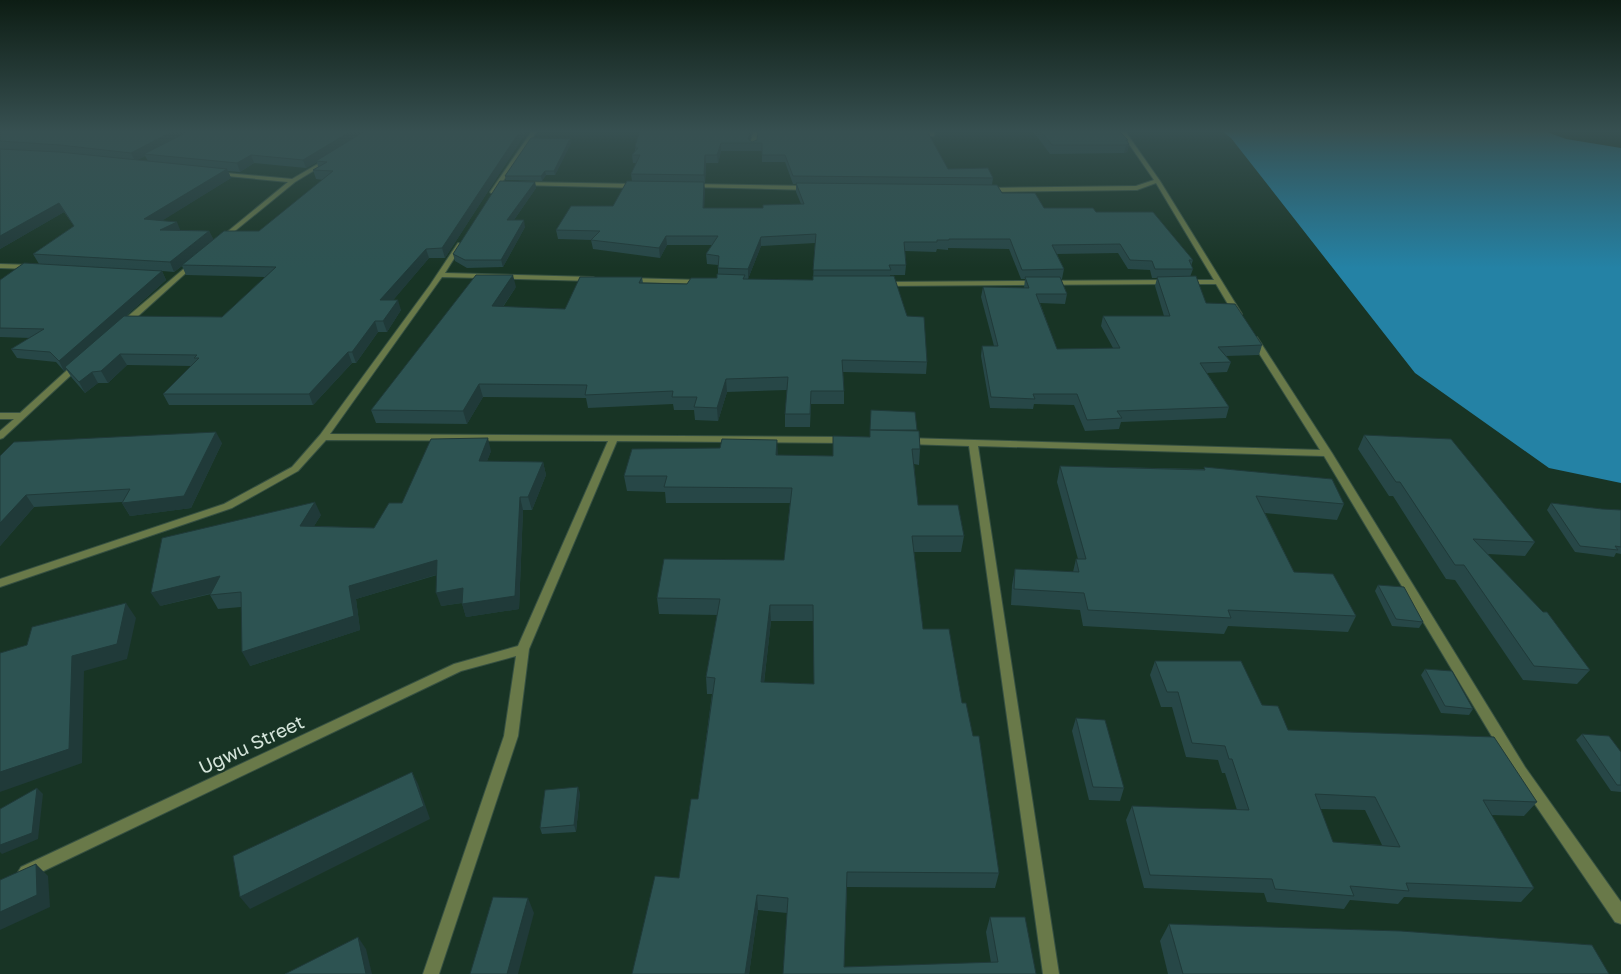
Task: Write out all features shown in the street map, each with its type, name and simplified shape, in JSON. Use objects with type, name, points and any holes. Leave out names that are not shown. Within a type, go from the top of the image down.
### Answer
[{"type":"street","points":[[249,176],[294,181]]},
{"type":"street","points":[[214,246],[301,176]]},
{"type":"street","points":[[488,201],[508,176]]},
{"type":"street","points":[[1154,176],[1246,327],[1327,453],[1520,771],[1621,916]]},
{"type":"street","points":[[983,190],[1137,188],[1157,181]]},
{"type":"street","points":[[518,184],[647,186]]},
{"type":"street","points":[[686,186],[815,188]]},
{"type":"street","points":[[0,583],[228,506],[296,469],[323,437],[433,286],[467,234]]},
{"type":"street","points":[[113,333],[199,258]]},
{"type":"street","points":[[0,266],[39,268]]},
{"type":"street","points":[[168,275],[177,276]]},
{"type":"street","points":[[439,275],[598,279]]},
{"type":"street","points":[[618,280],[707,282]]},
{"type":"street","points":[[875,284],[1218,282]]},
{"type":"street","points":[[0,436],[85,359]]},
{"type":"street","points":[[0,416],[21,416]]},
{"type":"street","points":[[323,437],[859,440]]},
{"type":"street","points":[[431,974],[511,736],[522,649],[614,438]]},
{"type":"street","points":[[898,441],[1327,453]]},
{"type":"street","points":[[973,444],[1050,974]]},
{"type":"street","name":"Ugwu Street","points":[[18,876],[458,667],[522,649]]},
{"type":"water","points":[[1261,176],[1621,176],[1621,483],[1549,468],[1415,373]]},
{"type":"building","points":[[0,176],[215,176],[144,219],[177,222],[160,230],[209,231],[170,262],[33,254],[74,226],[59,203],[0,236]]},
{"type":"building","points":[[326,176],[490,176],[442,248],[426,249],[380,300],[398,300],[383,321],[375,321],[352,352],[348,352],[309,394],[163,394],[199,358],[194,358],[197,355],[120,354],[101,371],[92,372],[79,382],[65,367],[124,316],[222,317],[276,267],[182,265],[224,231],[259,231]]},
{"type":"building","points":[[838,176],[992,176],[993,178]]},
{"type":"building","points":[[500,181],[535,182],[507,220],[524,220],[501,260],[465,260],[453,254]]},
{"type":"building","points":[[627,181],[704,182],[703,208],[763,208],[763,205],[804,204],[796,183],[997,185],[1002,193],[1035,193],[1044,208],[1093,208],[1096,212],[1153,212],[1193,260],[1189,260],[1193,269],[1155,269],[1152,261],[1130,260],[1120,244],[1052,245],[1064,269],[1022,270],[1010,239],[949,239],[937,240],[937,242],[904,242],[906,265],[889,265],[891,270],[813,270],[816,234],[761,237],[748,269],[718,268],[719,256],[706,254],[718,236],[666,236],[659,248],[591,240],[600,231],[556,230],[571,206],[613,206]]},
{"type":"building","points":[[24,263],[162,271],[59,361],[50,352],[11,349],[44,329],[0,328],[0,280]]},
{"type":"building","points":[[717,274],[745,275],[743,279],[813,280],[813,276],[894,276],[907,316],[924,317],[927,362],[842,360],[844,391],[811,391],[810,414],[785,414],[788,377],[726,379],[717,408],[694,407],[697,397],[672,397],[673,391],[585,395],[587,385],[479,384],[463,411],[371,410],[476,275],[513,275],[492,306],[565,309],[580,277],[642,277],[639,283],[687,284],[691,278],[717,278]]},
{"type":"building","points":[[1196,276],[1206,303],[1235,304],[1262,345],[1218,347],[1231,362],[1200,363],[1229,407],[1117,411],[1122,418],[1087,420],[1077,394],[1033,394],[1035,399],[991,397],[982,346],[998,346],[983,287],[1029,288],[1025,277],[1060,277],[1067,294],[1036,294],[1057,349],[1120,348],[1103,316],[1170,316],[1157,277]]},
{"type":"building","points":[[871,410],[915,412],[917,430],[870,430]]},
{"type":"building","points":[[870,430],[919,431],[920,449],[912,449],[918,505],[958,505],[964,536],[912,536],[923,629],[949,629],[962,703],[966,703],[973,736],[979,736],[999,873],[847,872],[844,967],[998,962],[990,917],[1025,917],[1036,974],[783,974],[788,898],[757,895],[745,974],[632,974],[655,876],[679,878],[691,799],[698,799],[715,678],[706,677],[720,599],[657,598],[664,559],[784,560],[792,488],[664,487],[667,476],[624,476],[632,449],[720,448],[722,439],[777,440],[776,455],[833,456],[833,436],[870,437]],"holes":[[[770,605],[813,605],[814,684],[761,682]]]},
{"type":"building","points":[[216,432],[184,496],[122,503],[130,489],[26,495],[0,523],[0,456],[14,442]]},
{"type":"building","points":[[1364,435],[1451,439],[1535,542],[1473,539],[1543,612],[1547,612],[1590,670],[1534,666],[1464,565],[1455,565],[1400,482],[1396,482]]},
{"type":"building","points":[[488,438],[479,461],[543,462],[528,497],[520,497],[515,596],[462,604],[463,588],[436,593],[437,560],[349,586],[354,616],[242,652],[241,592],[210,595],[220,576],[151,593],[162,538],[315,502],[300,526],[374,528],[389,503],[402,503],[431,439]]},
{"type":"building","points":[[1060,466],[1205,470],[1204,467],[1332,479],[1344,504],[1256,496],[1294,572],[1333,574],[1356,616],[1228,610],[1231,618],[1088,610],[1084,593],[1014,589],[1015,569],[1079,572],[1076,559],[1086,559]]},
{"type":"building","points":[[1551,503],[1621,510],[1621,547],[1615,546],[1618,550],[1580,546]]},
{"type":"building","points":[[1378,585],[1404,587],[1423,622],[1396,619]]},
{"type":"building","points":[[126,603],[117,644],[72,656],[69,749],[0,772],[0,653],[27,645],[32,627]]},
{"type":"building","points":[[1155,661],[1241,661],[1262,705],[1278,706],[1288,730],[1494,737],[1537,802],[1483,800],[1534,888],[1406,883],[1409,891],[1350,886],[1354,896],[1275,889],[1272,879],[1150,875],[1132,806],[1249,810],[1232,759],[1229,759],[1225,746],[1192,743],[1178,692],[1167,692]],"holes":[[[1315,794],[1375,797],[1400,847],[1333,842]]]},
{"type":"building","points":[[1425,669],[1452,671],[1473,709],[1445,706]]},
{"type":"building","points":[[1076,718],[1105,720],[1124,788],[1093,787]]},
{"type":"building","points":[[1582,734],[1609,736],[1621,752],[1621,785],[1617,785]]},
{"type":"building","points":[[412,772],[424,806],[240,897],[233,856]]},
{"type":"building","points":[[578,787],[574,825],[540,828],[545,790]]},
{"type":"building","points":[[37,788],[32,833],[0,845],[0,809]]},
{"type":"building","points":[[36,864],[37,895],[0,912],[0,880]]},
{"type":"building","points":[[493,897],[528,898],[507,974],[470,974]]},
{"type":"building","points":[[1169,924],[1401,931],[1592,945],[1609,974],[1183,974]]},
{"type":"building","points":[[358,937],[366,974],[285,974]]}]
